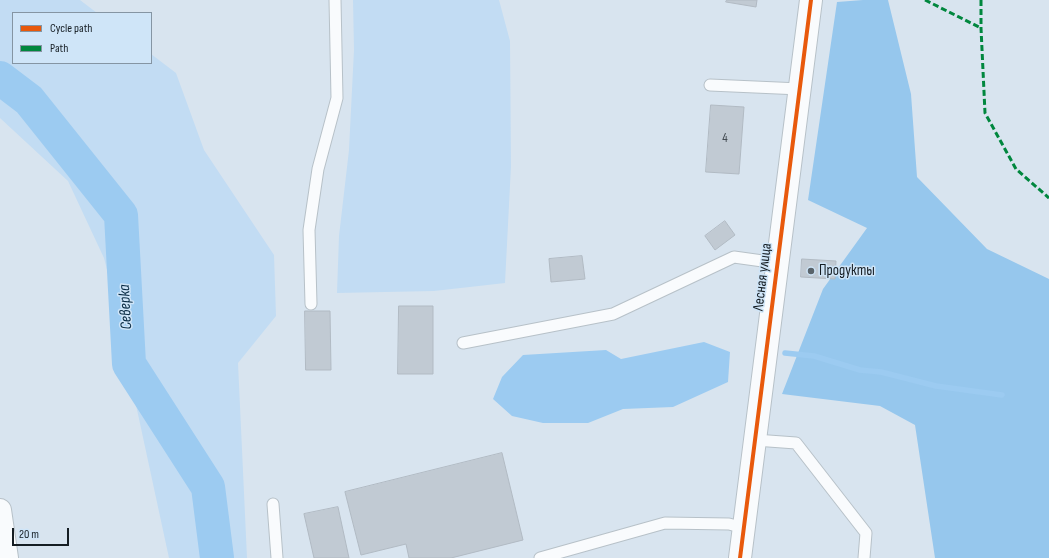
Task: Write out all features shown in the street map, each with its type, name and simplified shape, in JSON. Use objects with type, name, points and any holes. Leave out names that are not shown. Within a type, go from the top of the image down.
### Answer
[{"type":"street","name":"Лесная улица","points":[[740,558],[811,0]]},
{"type":"street","points":[[0,510],[7,558]]},
{"type":"lane","points":[[311,304],[309,230],[318,169],[337,98],[335,0]]},
{"type":"lane","points":[[710,85],[800,89]]},
{"type":"lane","points":[[463,343],[613,314],[734,257],[777,263]]},
{"type":"lane","points":[[755,440],[796,443],[866,534],[864,558]]},
{"type":"lane","points":[[273,504],[278,558]]},
{"type":"lane","points":[[540,558],[665,523],[729,524],[744,528]]},
{"type":"shaded area","points":[[0,0],[80,0],[96,12],[12,12],[12,64],[152,64],[152,55],[176,73],[204,150],[274,255],[276,316],[238,363],[247,558],[169,558],[136,405],[122,328],[104,258],[68,181],[0,118]]},
{"type":"shaded area","points":[[353,0],[499,0],[510,41],[511,166],[505,283],[434,291],[337,293],[339,236],[349,150],[354,50]]},
{"type":"shaded area","points":[[888,0],[911,94],[917,177],[987,249],[1049,279],[1049,558],[935,558],[915,425],[880,406],[782,394],[823,289],[867,228],[808,200],[837,2]]},
{"type":"shaded area","points":[[704,342],[730,352],[728,382],[673,407],[623,409],[588,423],[543,423],[512,416],[493,399],[502,377],[523,355],[606,350],[621,359]]},
{"type":"building","points":[[727,0],[757,0],[756,7],[726,2]]},
{"type":"building","points":[[711,105],[744,107],[739,174],[706,172]]},
{"type":"building","points":[[725,221],[735,235],[715,250],[705,236]]},
{"type":"building","points":[[582,256],[585,279],[551,282],[549,259]]},
{"type":"building","points":[[802,259],[836,261],[835,279],[801,277]]},
{"type":"building","points":[[399,306],[433,306],[433,374],[398,374]]},
{"type":"building","points":[[305,311],[330,311],[331,370],[306,370]]},
{"type":"building","points":[[502,453],[523,540],[451,558],[409,558],[406,544],[361,555],[345,492]]},
{"type":"building","points":[[338,507],[349,558],[314,558],[304,514]]},
{"type":"waterway","name":"Северка","points":[[0,78],[29,100],[121,215],[129,364],[208,487],[217,558]]},
{"type":"waterway","points":[[785,353],[814,356],[860,370],[881,372],[936,386],[1002,395]]},
{"type":"marked path","points":[[925,0],[981,28]]},
{"type":"marked path","points":[[981,0],[985,113],[1016,169],[1049,198]]},
{"type":"cycle path","points":[[740,558],[811,0]]},
{"type":"place","name":"Продукты","points":[[811,271]]}]
